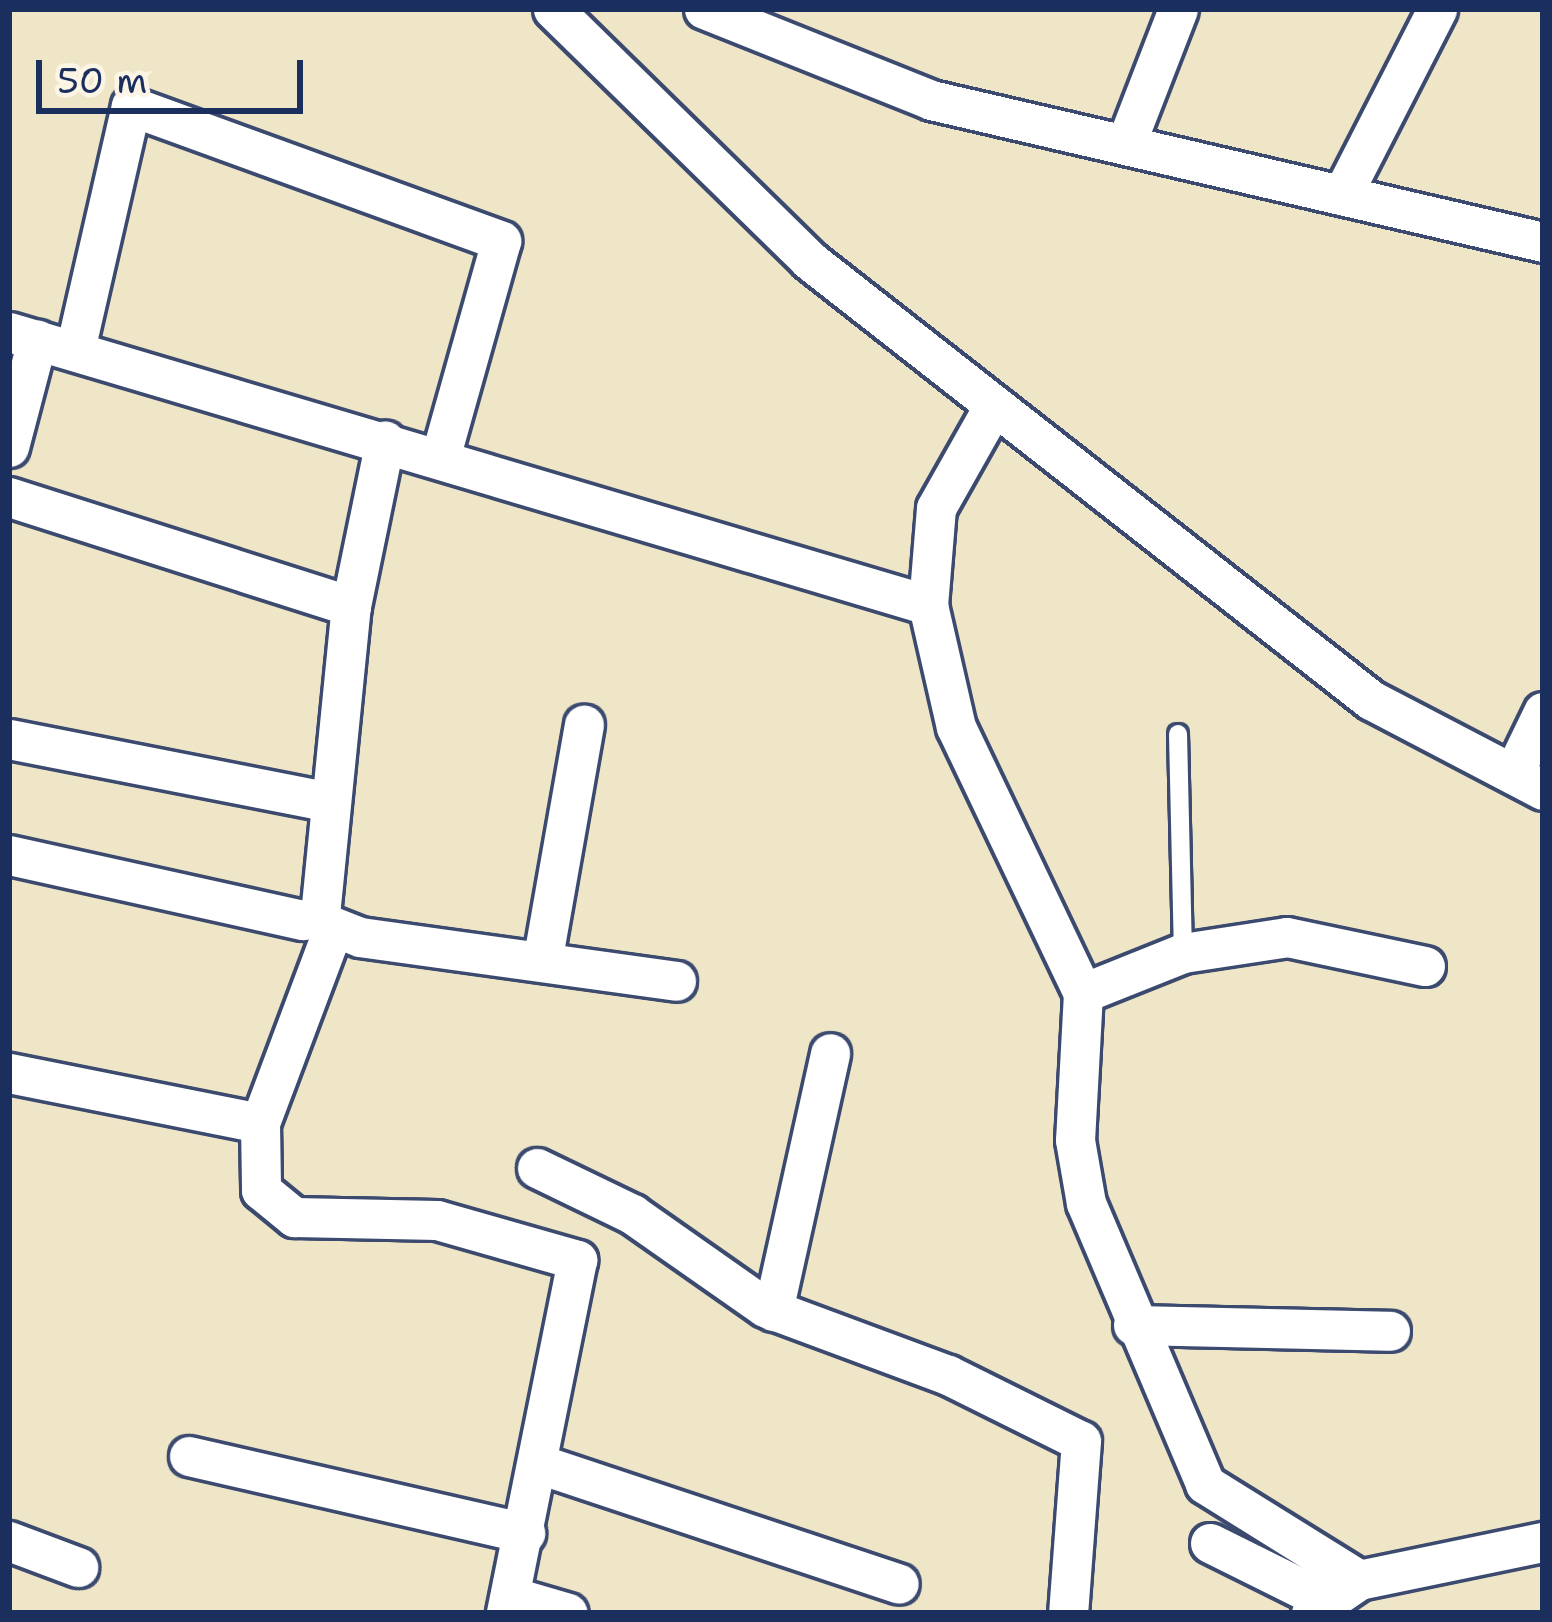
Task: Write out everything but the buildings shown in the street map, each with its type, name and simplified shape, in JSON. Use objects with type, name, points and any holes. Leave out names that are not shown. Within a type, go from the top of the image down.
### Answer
[{"type":"street","points":[[704,9],[931,100],[1128,138],[1543,242]]},
{"type":"street","points":[[1128,138],[1178,9]]},
{"type":"street","points":[[1342,195],[1437,9]]},
{"type":"street","points":[[556,11],[809,260],[1371,700],[1528,782],[1543,712]]},
{"type":"street","points":[[9,447],[40,341],[131,106],[501,241],[441,455]]},
{"type":"street","points":[[40,341],[441,455],[928,604]]},
{"type":"street","points":[[994,405],[936,508],[928,604],[956,727],[1083,993],[1076,1141],[1086,1203],[1133,1325],[1205,1484],[1332,1598]]},
{"type":"street","points":[[385,440],[351,606],[323,925],[260,1123],[261,1190],[294,1217],[436,1220],[574,1256],[539,1465],[508,1604],[568,1613]]},
{"type":"street","points":[[9,497],[351,606]]},
{"type":"street","points":[[542,957],[584,725]]},
{"type":"street","points":[[9,739],[331,802]]},
{"type":"street","points":[[9,855],[323,925],[676,981]]},
{"type":"street","points":[[1083,993],[1183,953],[1286,937],[1425,967]]},
{"type":"street","points":[[773,1311],[830,1053]]},
{"type":"street","points":[[9,1072],[260,1123]]},
{"type":"street","points":[[537,1168],[604,1198],[773,1311],[948,1375],[1086,1446],[1068,1613]]},
{"type":"street","points":[[1133,1325],[1390,1331]]},
{"type":"street","points":[[189,1456],[525,1533]]},
{"type":"street","points":[[539,1465],[899,1584]]},
{"type":"street","points":[[9,1541],[78,1567]]},
{"type":"street","points":[[1210,1543],[1332,1598],[1543,1542]]},
{"type":"lane","points":[[1178,734],[1183,953]]}]
